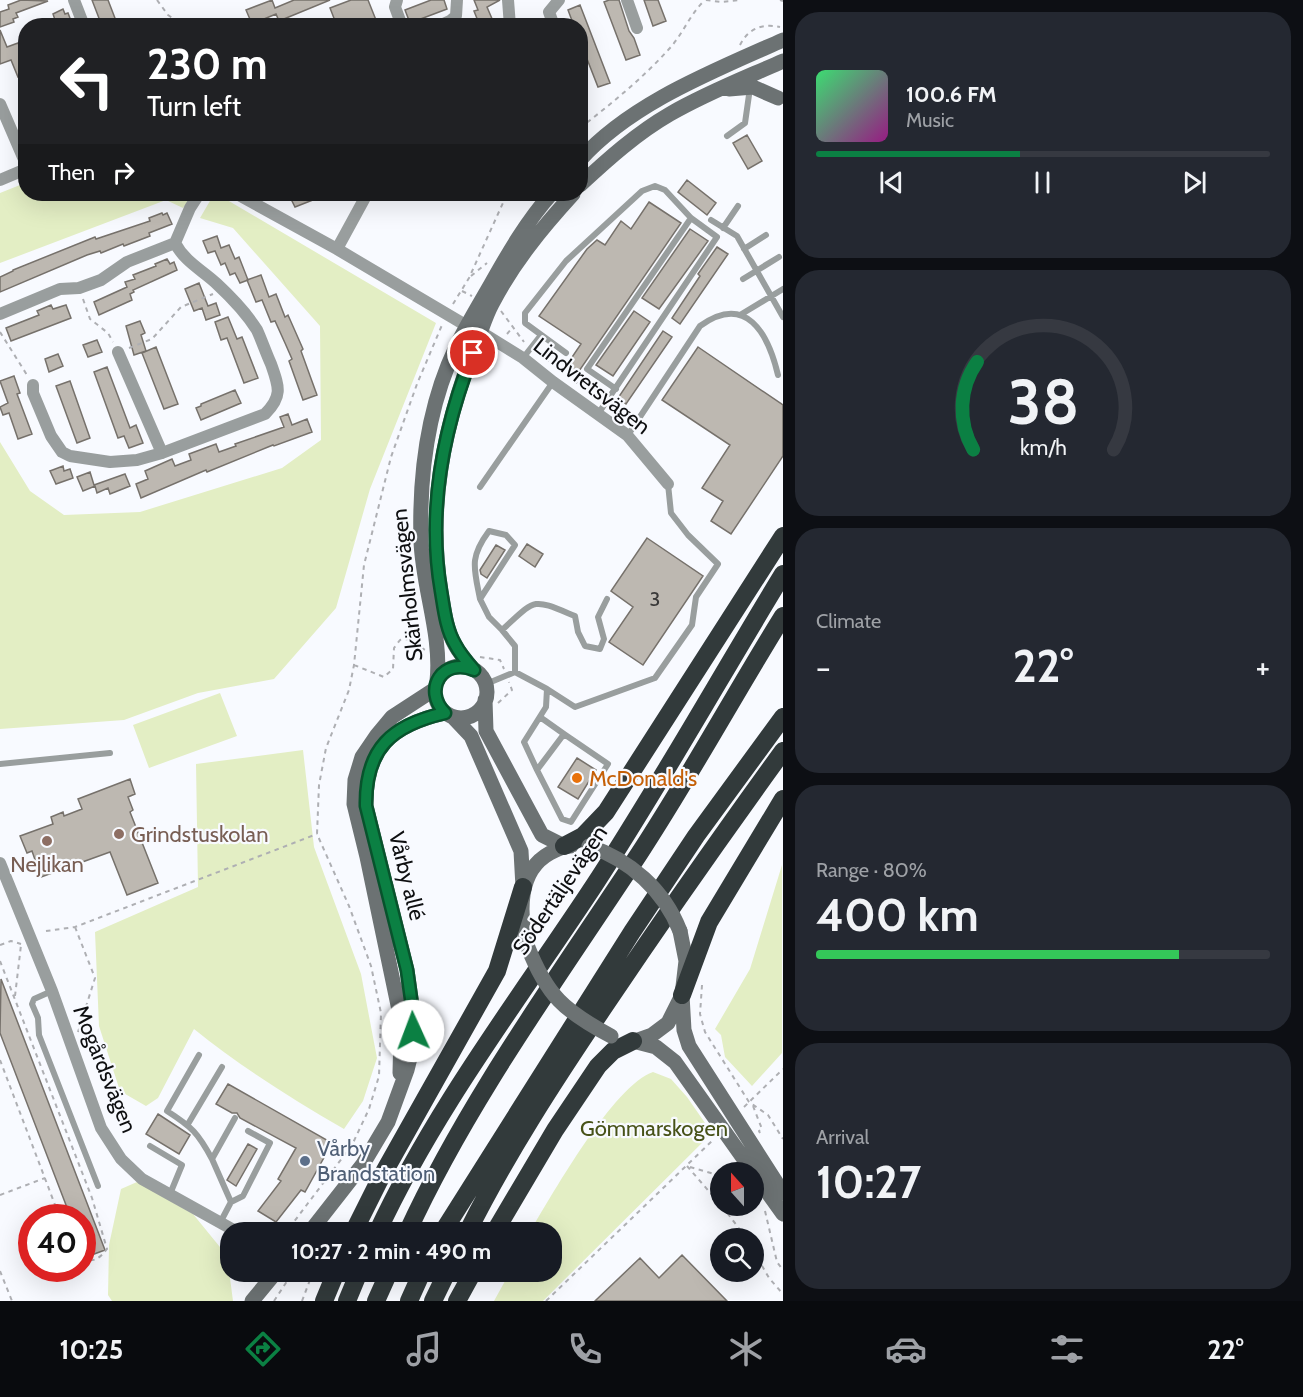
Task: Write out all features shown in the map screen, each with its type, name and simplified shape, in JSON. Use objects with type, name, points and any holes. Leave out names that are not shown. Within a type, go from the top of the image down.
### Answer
[{"type":"highway","points":[[564,846],[583,836],[606,812],[783,536]]},
{"type":"highway","name":"Södertäljevägen","points":[[383,1222],[457,1089],[628,832],[783,574]]},
{"type":"highway","points":[[412,1222],[462,1128],[504,1059],[654,832],[783,616]]},
{"type":"highway","points":[[449,1222],[632,932],[696,836],[783,717]]},
{"type":"highway","points":[[473,1222],[505,1164],[576,1049],[647,943],[783,752]]},
{"type":"highway","points":[[682,995],[709,922],[783,799]]},
{"type":"highway","points":[[358,1222],[379,1180],[497,971],[523,887]]},
{"type":"highway","points":[[501,1222],[555,1130],[598,1066],[614,1051],[633,1041]]},
{"type":"highway","points":[[324,1301],[332,1282]]},
{"type":"highway","points":[[347,1301],[355,1282]]},
{"type":"highway","points":[[376,1301],[385,1282]]},
{"type":"highway","points":[[409,1301],[418,1282]]},
{"type":"highway","points":[[433,1301],[442,1282]]},
{"type":"highway","points":[[458,1301],[468,1282]]},
{"type":"main road","points":[[588,153],[631,118],[664,96],[777,43],[781,65],[764,69],[704,96],[669,115],[636,137],[588,178]]},
{"type":"main road","points":[[756,52],[780,103]]},
{"type":"main road","points":[[704,96],[732,88],[750,87],[765,91],[780,103]]},
{"type":"main road","name":"Skärholmsvägen","points":[[475,662],[454,644],[448,629],[439,580],[436,523],[441,461],[474,329],[520,234],[546,201]]},
{"type":"main road","name":"Skärholmsvägen","points":[[436,685],[438,648],[428,598],[421,544],[422,476],[426,443],[441,386],[455,349],[474,329],[535,237],[567,201]]},
{"type":"main road","points":[[783,1193],[689,1046],[684,1030],[682,995],[686,961],[680,931],[667,905],[635,869],[605,852],[589,846],[564,846],[542,835],[486,731],[486,684],[475,662],[453,667],[441,675],[436,685],[435,698],[439,706],[471,736],[521,851],[523,930],[541,978],[552,993],[584,1022],[611,1036],[656,1047],[675,1062],[783,1214]]},
{"type":"main road","name":"Vårby allé","points":[[399,1090],[401,1033],[399,1010],[368,857],[354,804],[355,780],[362,757],[377,735],[393,717],[436,685]]},
{"type":"main road","points":[[449,715],[463,717],[472,715],[480,709],[485,700]]},
{"type":"main road","name":"Vårby allé","points":[[318,1222],[363,1164],[388,1122],[412,1050],[413,1013],[407,970],[366,806],[366,783],[375,758],[392,735],[411,722],[449,715]]},
{"type":"main road","points":[[523,887],[532,869],[542,857],[564,846]]},
{"type":"main road","points":[[633,1041],[652,1035],[668,1023],[682,995]]},
{"type":"main road","points":[[252,1301],[268,1282]]},
{"type":"street","points":[[74,0],[81,18]]},
{"type":"street","points":[[397,0],[395,7],[399,18]]},
{"type":"street","points":[[454,18],[456,16],[457,0]]},
{"type":"street","points":[[508,0],[509,18]]},
{"type":"street","points":[[551,18],[549,12],[559,0]]},
{"type":"street","points":[[627,0],[637,28]]},
{"type":"street","points":[[0,104],[18,146]]},
{"type":"street","points":[[0,180],[18,172]]},
{"type":"street","points":[[0,314],[60,289],[79,288],[101,280],[127,262],[175,243],[194,201]]},
{"type":"street","name":"Lindvretsvägen","points":[[250,201],[474,329],[527,353],[553,382],[601,409],[627,435],[668,484]]},
{"type":"street","points":[[337,249],[363,201]]},
{"type":"street","points":[[33,385],[33,393],[51,436],[62,452],[70,456],[110,462],[137,460],[162,453],[265,414],[276,403],[279,392],[276,378],[257,332],[223,290],[187,261],[175,243]]},
{"type":"street","points":[[118,352],[162,453]]},
{"type":"street","name":"Mogårdsvägen","points":[[0,863],[52,991],[101,1128],[121,1159],[142,1179],[221,1221]]},
{"type":"lane","points":[[727,136],[745,123],[750,87]]},
{"type":"lane","points":[[566,353],[525,323],[525,313],[566,261],[642,191],[655,186],[665,190],[691,218],[717,237],[601,409]]},
{"type":"lane","points":[[723,228],[738,206]]},
{"type":"lane","points":[[616,388],[587,369],[691,218]]},
{"type":"lane","points":[[711,220],[737,236],[783,317]]},
{"type":"lane","points":[[744,249],[766,235]]},
{"type":"lane","points":[[743,279],[779,257]]},
{"type":"lane","points":[[740,315],[783,289]]},
{"type":"lane","points":[[627,435],[700,326],[714,316],[740,315],[758,326],[773,356],[778,375]]},
{"type":"lane","points":[[527,353],[541,336]]},
{"type":"lane","points":[[480,487],[553,382]]},
{"type":"lane","points":[[486,684],[515,672],[575,707],[655,678],[692,625],[696,597],[718,564],[688,536],[671,513],[668,484]]},
{"type":"lane","points":[[480,599],[515,545],[506,535],[489,531],[478,546],[474,569],[480,599],[489,617],[515,646],[515,672]]},
{"type":"lane","points":[[502,630],[531,604],[544,603],[575,616],[578,632],[585,646],[600,649],[604,639],[598,617],[607,599]]},
{"type":"lane","points":[[540,717],[608,764],[571,822],[562,819],[524,741],[546,707],[547,689]]},
{"type":"lane","points":[[537,770],[564,734]]},
{"type":"lane","points":[[0,764],[110,753]]},
{"type":"lane","points":[[52,991],[34,999],[32,1004],[38,1018],[39,1035],[98,1186]]},
{"type":"lane","points":[[199,1055],[167,1111],[188,1124],[198,1134],[231,1202]]},
{"type":"lane","points":[[188,1124],[222,1067]]},
{"type":"lane","points":[[212,1159],[235,1118]]},
{"type":"lane","points":[[221,1221],[231,1202],[243,1196],[270,1143],[248,1131]]},
{"type":"lane","points":[[150,1146],[182,1165],[170,1194]]},
{"type":"path","points":[[157,0],[172,18]]},
{"type":"path","points":[[588,122],[670,49],[698,6],[706,0],[721,2],[741,0]]},
{"type":"path","points":[[294,1222],[352,1145],[369,1109],[379,1076],[381,1013],[371,966],[349,906],[317,834],[319,785],[326,748],[350,690],[364,565],[391,457],[417,384],[447,314],[469,278],[504,201]]},
{"type":"path","points":[[79,288],[90,319],[108,333],[118,352],[152,339],[181,306],[223,290]]},
{"type":"path","points":[[501,343],[512,328],[527,353],[601,409],[634,424]]},
{"type":"path","points":[[0,332],[33,385]]},
{"type":"path","points":[[354,665],[384,678],[393,669],[394,648],[400,640],[408,639],[424,650],[438,648]]},
{"type":"path","points":[[475,662],[483,658],[500,660],[512,690]]},
{"type":"path","points":[[46,931],[75,927],[317,834]]},
{"type":"path","points":[[73,1050],[94,978],[75,927]]},
{"type":"path","points":[[0,945],[11,941],[21,944],[15,998]]},
{"type":"path","points":[[0,961],[94,1204]]},
{"type":"path","points":[[703,978],[700,1014],[705,1032],[748,1102],[768,1115],[783,1139]]},
{"type":"path","points":[[0,1060],[55,1204]]},
{"type":"path","points":[[743,1108],[783,1069]]},
{"type":"path","points":[[753,1106],[762,1130],[759,1131],[761,1137]]},
{"type":"path","points":[[546,1301],[717,1136]]},
{"type":"path","points":[[687,1166],[710,1173]]},
{"type":"path","points":[[687,1166],[710,1192]]},
{"type":"path","points":[[0,1195],[45,1178]]},
{"type":"path","points":[[96,1210],[107,1249],[96,1260]]},
{"type":"path","points":[[765,1211],[777,1262],[783,1270]]},
{"type":"path","points":[[729,1216],[739,1228]]},
{"type":"path","points":[[764,1269],[783,1293]]},
{"type":"path","points":[[0,1271],[12,1301]]},
{"type":"path","points":[[274,1301],[286,1282]]},
{"type":"path","points":[[302,1301],[309,1282]]},
{"type":"green space","points":[[18,186],[18,201],[163,201],[0,263],[0,193]]},
{"type":"green space","points":[[168,201],[188,201],[183,208]]},
{"type":"green space","points":[[210,201],[229,201],[436,323],[370,489],[336,608],[274,679],[198,693],[124,720],[0,729],[0,442],[30,491],[64,515],[140,512],[282,468],[321,440],[320,326],[233,228],[200,218]]},
{"type":"green space","points":[[220,693],[237,736],[149,768],[133,725]]},
{"type":"green space","points":[[303,750],[314,847],[361,974],[377,1058],[363,1101],[344,1129],[267,1082],[194,1029],[158,1098],[146,1106],[120,1091],[99,1026],[95,932],[198,887],[196,764]]},
{"type":"green space","points":[[782,865],[782,1053],[752,1086],[725,1057],[721,1035],[715,1029],[750,969]]},
{"type":"green space","name":"Gömmarskogen","points":[[653,1072],[671,1079],[687,1097],[712,1133],[543,1301],[494,1301],[504,1282],[562,1282],[562,1222],[536,1222],[569,1167],[603,1118],[637,1081]]},
{"type":"green space","points":[[137,1182],[193,1214],[220,1247],[220,1282],[230,1282],[233,1301],[112,1301],[108,1295],[109,1245],[121,1189]]},
{"type":"building","points":[[21,0],[48,1],[16,13],[18,17],[13,19],[14,22],[0,27],[0,12],[9,9],[8,5]]},
{"type":"building","points":[[92,0],[108,0],[115,18],[99,18]]},
{"type":"building","points":[[272,0],[275,8],[294,0],[330,0],[286,18],[278,18],[276,14],[266,18],[249,18],[246,10]]},
{"type":"building","points":[[351,0],[368,0],[375,18],[334,18],[330,8]]},
{"type":"building","points":[[431,0],[444,0],[447,9],[423,18],[408,18],[405,10]]},
{"type":"building","points":[[474,0],[500,0],[487,7],[492,18],[477,18],[474,11],[478,10]]},
{"type":"building","points":[[619,0],[640,55],[626,60],[604,2]]},
{"type":"building","points":[[644,0],[658,0],[666,21],[653,26]]},
{"type":"building","points":[[580,5],[585,18],[571,18],[568,10]]},
{"type":"building","points":[[63,9],[70,18],[54,18],[53,14]]},
{"type":"building","points":[[588,26],[610,83],[598,87],[588,61]]},
{"type":"building","points":[[0,30],[7,47],[18,43],[18,77],[11,60],[0,64]]},
{"type":"building","points":[[747,135],[762,161],[748,169],[733,143]]},
{"type":"building","points":[[687,180],[716,203],[707,215],[678,192]]},
{"type":"building","points":[[292,201],[310,201],[295,207]]},
{"type":"building","points":[[649,202],[681,223],[577,374],[566,366],[581,344],[539,316],[587,249],[597,240],[605,245],[621,221],[631,229]]},
{"type":"building","points":[[162,213],[163,215],[167,213],[172,224],[149,233],[150,236],[101,253],[100,251],[87,255],[0,292],[0,277],[13,270],[95,237],[96,239],[150,221],[149,218]]},
{"type":"building","points":[[690,229],[708,241],[659,309],[642,298]]},
{"type":"building","points":[[217,236],[221,248],[229,245],[235,259],[239,257],[248,280],[240,283],[235,273],[230,275],[225,263],[221,265],[215,251],[208,253],[203,241]]},
{"type":"building","points":[[717,247],[728,254],[680,324],[672,318]]},
{"type":"building","points":[[167,259],[170,264],[174,262],[177,270],[133,290],[134,292],[130,294],[132,300],[99,315],[94,302],[127,287],[125,282],[135,279],[133,275]]},
{"type":"building","points":[[261,275],[269,297],[276,294],[285,317],[288,315],[303,349],[301,351],[317,395],[303,400],[289,361],[292,359],[275,321],[271,322],[262,300],[256,302],[247,280]]},
{"type":"building","points":[[199,283],[208,306],[216,303],[220,315],[206,320],[202,308],[194,311],[185,289]]},
{"type":"building","points":[[51,305],[53,309],[66,305],[71,318],[11,341],[6,328],[39,315],[37,311]]},
{"type":"building","points":[[634,311],[650,322],[613,376],[596,365]]},
{"type":"building","points":[[228,317],[237,339],[242,337],[258,378],[244,383],[227,338],[221,340],[215,322]]},
{"type":"building","points":[[140,321],[145,333],[141,335],[146,351],[134,355],[126,326]]},
{"type":"building","points":[[663,331],[672,337],[626,404],[618,398]]},
{"type":"building","points":[[97,340],[102,352],[88,357],[83,345]]},
{"type":"building","points":[[156,347],[178,404],[164,409],[142,353]]},
{"type":"building","points":[[698,347],[783,405],[783,456],[731,534],[711,521],[723,501],[702,488],[730,445],[662,400]]},
{"type":"building","points":[[58,354],[63,366],[49,372],[45,359]]},
{"type":"building","points":[[107,367],[130,428],[136,425],[143,443],[129,448],[124,436],[118,438],[94,372]]},
{"type":"building","points":[[14,376],[20,393],[17,394],[32,434],[18,439],[9,413],[3,415],[0,407],[8,403],[0,381]]},
{"type":"building","points":[[70,381],[90,438],[77,443],[56,386]]},
{"type":"building","points":[[235,390],[241,403],[201,420],[196,408]]},
{"type":"building","points":[[288,414],[292,425],[307,419],[312,432],[207,472],[206,470],[141,498],[136,484],[148,479],[145,471],[172,459],[175,466],[191,460],[189,454],[216,444],[219,452],[284,427],[280,417]]},
{"type":"building","points":[[63,466],[64,471],[70,469],[73,478],[56,484],[50,471]]},
{"type":"building","points":[[90,472],[94,485],[125,474],[130,486],[110,494],[108,488],[97,493],[95,486],[83,491],[77,477]]},
{"type":"building","points":[[647,538],[703,576],[643,665],[609,642],[633,607],[611,591]]},
{"type":"building","points":[[527,544],[543,554],[535,567],[519,556]]},
{"type":"building","points":[[496,545],[505,550],[487,578],[481,574],[480,570]]},
{"type":"building","name":"McDonald's","points":[[577,758],[596,770],[578,799],[558,787]]},
{"type":"building","points":[[130,779],[135,794],[128,797],[133,810],[130,812],[158,883],[127,895],[110,852],[41,877],[32,851],[27,853],[20,836],[53,824],[51,817],[63,812],[64,816],[82,809],[78,799]]},
{"type":"building","points":[[1,979],[87,1204],[66,1204],[0,1033]]},
{"type":"building","points":[[228,1084],[332,1143],[305,1192],[301,1190],[276,1222],[258,1211],[281,1181],[278,1179],[296,1148],[240,1118],[237,1113],[232,1113],[216,1104]]},
{"type":"building","points":[[158,1114],[190,1135],[179,1154],[146,1134]]},
{"type":"building","points":[[248,1144],[257,1149],[236,1186],[227,1180]]},
{"type":"building","points":[[96,1227],[105,1250],[96,1253]]},
{"type":"building","points":[[682,1255],[727,1301],[595,1301],[640,1258],[659,1278]]},
{"type":"place","name":"McDonald's","points":[[577,778]]},
{"type":"place","name":"Grindstuskolan","points":[[119,834]]},
{"type":"place","name":"Nejlikan","points":[[47,841]]},
{"type":"place","name":"Vårby Brandstation","points":[[305,1161]]},
{"type":"route","points":[[413,1031],[412,1001],[407,970],[366,806],[366,783],[375,758],[383,744],[392,735],[411,722],[445,713],[435,698],[437,681],[441,675],[453,667],[460,666],[474,670],[454,644],[448,629],[439,580],[436,523],[441,461],[446,435],[454,404],[473,353]]}]
